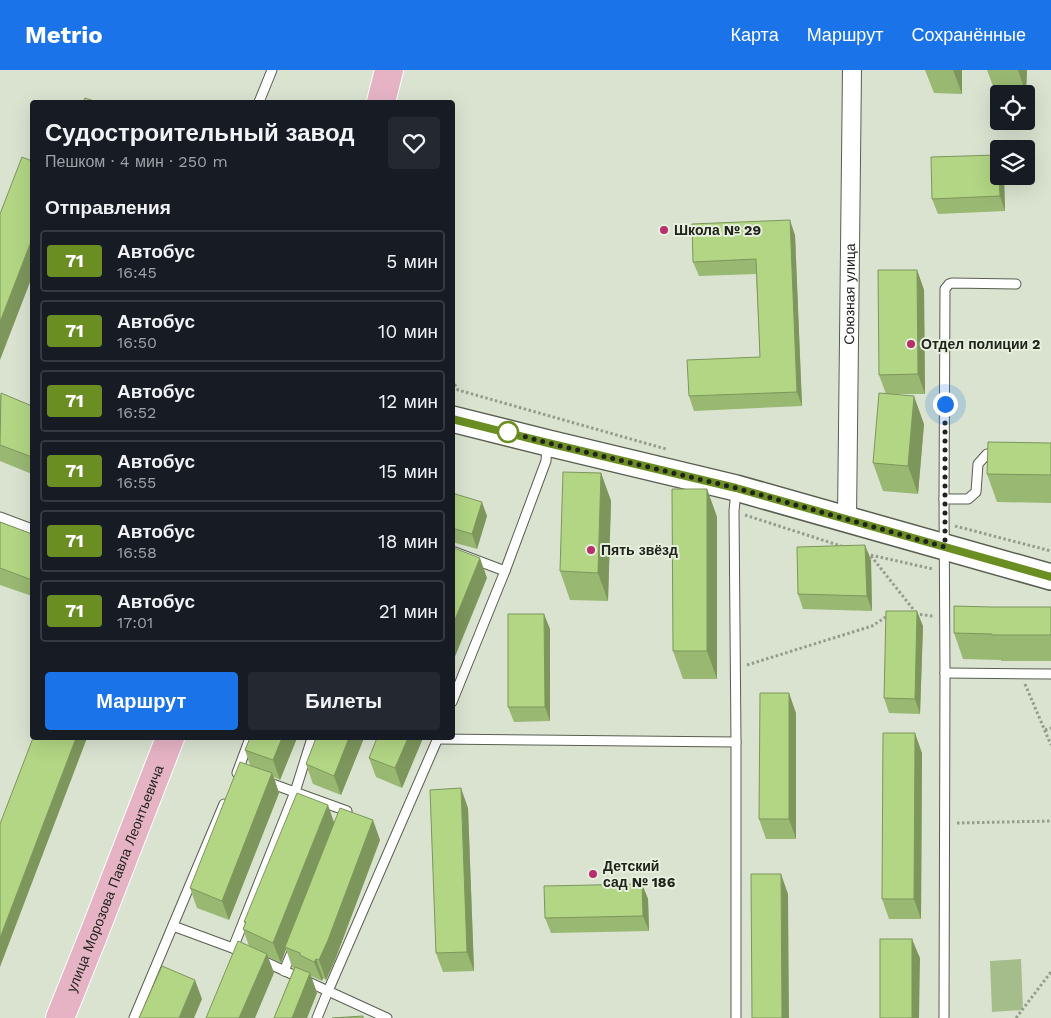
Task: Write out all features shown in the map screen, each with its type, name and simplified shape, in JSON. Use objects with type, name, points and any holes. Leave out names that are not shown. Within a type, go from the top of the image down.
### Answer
[{"type":"main road","points":[[382,100],[389,70]]},
{"type":"main road","points":[[455,419],[548,443],[735,499],[847,518],[1051,577]]},
{"type":"main road","name":"улица Морозова Павла Леонтьевича","points":[[60,1018],[94,936],[169,740]]},
{"type":"street","name":"Союзная улица","points":[[847,518],[852,70]]},
{"type":"lane","points":[[260,100],[272,70]]},
{"type":"lane","points":[[944,1018],[946,286],[952,283],[1016,284]]},
{"type":"lane","points":[[455,695],[505,571],[546,461],[548,443]]},
{"type":"lane","points":[[944,499],[968,499],[976,492],[978,464],[987,454],[1005,455]]},
{"type":"lane","points":[[735,499],[736,1018]]},
{"type":"lane","points":[[0,517],[30,528]]},
{"type":"lane","points":[[455,552],[505,571]]},
{"type":"lane","points":[[945,674],[1051,674]]},
{"type":"lane","points":[[455,738],[736,742]]},
{"type":"lane","points":[[234,780],[242,773],[250,740]]},
{"type":"lane","points":[[233,948],[295,792],[311,740]]},
{"type":"lane","points":[[317,1018],[437,740]]},
{"type":"lane","points":[[262,780],[347,811],[344,820]]},
{"type":"lane","points":[[134,1018],[226,798]]},
{"type":"lane","points":[[173,926],[233,948],[387,1018]]},
{"type":"lane","points":[[284,970],[298,935]]},
{"type":"path","points":[[455,385],[458,390],[668,449]]},
{"type":"path","points":[[735,499],[852,550]]},
{"type":"path","points":[[862,552],[871,556],[938,570],[945,547],[1051,552]]},
{"type":"path","points":[[871,556],[916,614]]},
{"type":"path","points":[[735,669],[872,626],[891,614]]},
{"type":"path","points":[[908,614],[945,618]]},
{"type":"path","points":[[1021,674],[1051,745]]},
{"type":"path","points":[[1045,730],[1051,728]]},
{"type":"path","points":[[944,823],[1051,821]]},
{"type":"path","points":[[1016,1018],[1051,972]]},
{"type":"green space","points":[[1021,959],[1023,1010],[992,1012],[990,961]]},
{"type":"building","points":[[990,155],[990,185],[999,185],[1000,196],[932,199],[931,157]]},
{"type":"building","points":[[22,157],[30,160],[30,244],[0,322],[0,214]]},
{"type":"building","points":[[790,220],[797,392],[689,396],[687,360],[760,357],[756,259],[693,262],[692,224]]},
{"type":"building","points":[[878,270],[917,270],[918,374],[879,375]]},
{"type":"building","points":[[1,393],[30,405],[30,456],[0,445]]},
{"type":"building","points":[[879,393],[914,396],[908,466],[873,463]]},
{"type":"building","points":[[988,442],[1051,443],[1051,475],[987,474]]},
{"type":"building","points":[[563,472],[601,473],[598,573],[560,571]]},
{"type":"building","points":[[672,489],[707,489],[707,651],[673,651]]},
{"type":"building","points":[[455,494],[482,502],[472,534],[455,529]]},
{"type":"building","points":[[0,522],[30,533],[30,579],[0,568]]},
{"type":"building","points":[[865,545],[867,596],[798,594],[797,547]]},
{"type":"building","points":[[455,548],[480,558],[455,620]]},
{"type":"building","points":[[954,606],[1051,607],[1051,635],[954,633]]},
{"type":"building","points":[[886,611],[917,611],[915,699],[884,698]]},
{"type":"building","points":[[508,614],[544,614],[545,707],[508,707]]},
{"type":"building","points":[[760,693],[789,693],[789,819],[759,819]]},
{"type":"building","points":[[883,733],[915,733],[914,899],[882,899]]},
{"type":"building","points":[[32,740],[75,740],[0,938],[0,824]]},
{"type":"building","points":[[249,740],[281,740],[273,760],[245,750]]},
{"type":"building","points":[[315,740],[348,740],[334,776],[306,764]]},
{"type":"building","points":[[376,740],[407,740],[395,768],[369,758]]},
{"type":"building","points":[[240,762],[272,773],[222,901],[190,888]]},
{"type":"building","points":[[461,788],[467,952],[436,953],[430,790]]},
{"type":"building","points":[[297,793],[328,805],[273,943],[243,929],[246,922],[244,922]]},
{"type":"building","points":[[340,808],[373,820],[328,940],[319,960],[316,959],[314,962],[300,955],[300,953],[285,947]]},
{"type":"building","points":[[751,874],[781,874],[782,1018],[752,1018]]},
{"type":"building","points":[[642,884],[643,916],[545,918],[544,886]]},
{"type":"building","points":[[880,939],[912,939],[912,1018],[880,1018]]},
{"type":"building","points":[[238,941],[267,954],[239,1018],[206,1018]]},
{"type":"building","points":[[162,966],[195,980],[179,1018],[139,1018]]},
{"type":"building","points":[[295,967],[310,973],[292,1018],[274,1018]]},
{"type":"building","points":[[363,1016],[363,1018],[332,1018]]},
{"type":"bus line","name":"71","points":[[455,420],[736,488],[1051,577]]},
{"type":"place","name":"Школа № 29","points":[[664,230]]},
{"type":"place","name":"Отдел полиции 2","points":[[911,344]]},
{"type":"place","name":"Пять звёзд","points":[[591,550]]},
{"type":"place","name":"Детский сад № 186","points":[[593,874]]},
{"type":"route","points":[[508,432],[736,488],[945,547],[945,404]]}]
